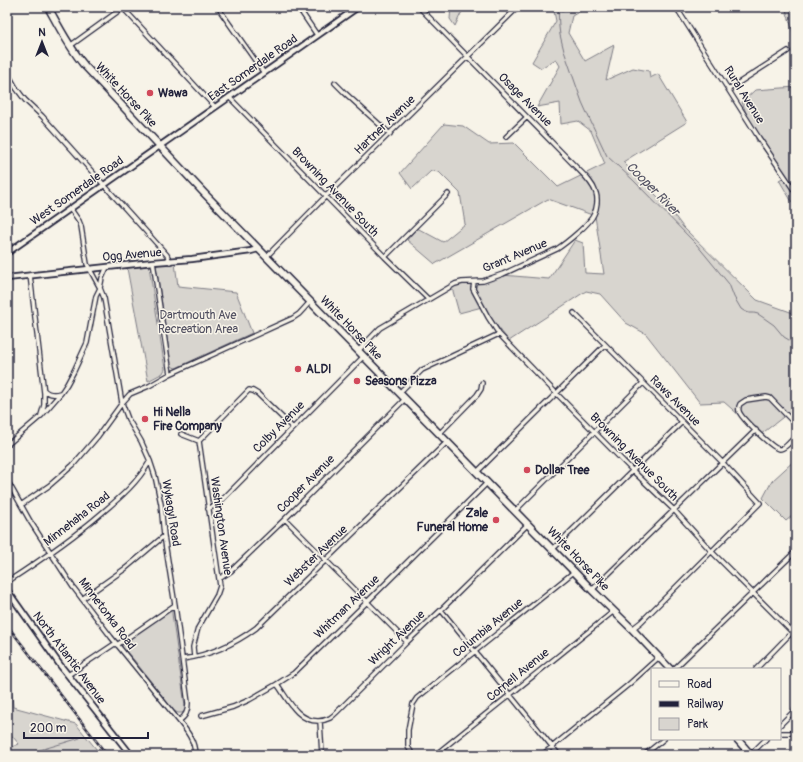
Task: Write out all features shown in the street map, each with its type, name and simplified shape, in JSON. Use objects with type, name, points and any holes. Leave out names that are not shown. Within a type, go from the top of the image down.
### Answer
[{"type":"highway","name":"White Horse Pike","points":[[48,7],[62,34],[84,65],[159,146],[363,357],[488,482],[669,668]]},
{"type":"highway","points":[[738,740],[751,755]]},
{"type":"street","points":[[219,7],[264,73]]},
{"type":"street","points":[[298,7],[317,35]]},
{"type":"street","name":"East Somerdale Road","points":[[159,146],[358,7]]},
{"type":"street","name":"Osage Avenue","points":[[419,7],[593,186],[598,200],[594,215]]},
{"type":"street","name":"Hartner Avenue","points":[[266,257],[518,7]]},
{"type":"street","name":"Rural Avenue","points":[[676,7],[796,193]]},
{"type":"street","points":[[70,46],[124,8],[215,107]]},
{"type":"street","points":[[729,89],[788,51]]},
{"type":"street","points":[[7,72],[25,100],[42,116],[104,184],[167,255],[170,262]]},
{"type":"street","points":[[335,83],[345,94],[390,134]]},
{"type":"street","name":"Browning Avenue South","points":[[229,97],[428,300]]},
{"type":"street","points":[[506,137],[527,117]]},
{"type":"street","name":"West Somerdale Road","points":[[7,253],[159,146]]},
{"type":"street","points":[[385,257],[448,194]]},
{"type":"street","points":[[70,208],[81,226],[88,269]]},
{"type":"street","name":"Grant Avenue","points":[[358,351],[380,328],[455,284],[462,282],[483,281],[503,274],[566,244],[594,215]]},
{"type":"street","name":"Ogg Avenue","points":[[7,278],[153,262],[170,262],[258,249]]},
{"type":"street","points":[[153,262],[170,374]]},
{"type":"street","points":[[7,445],[41,416],[61,393],[74,371],[87,343],[96,296],[107,267]]},
{"type":"street","name":"Wykagyl Road","points":[[88,269],[100,288],[104,298],[122,403],[128,419],[141,441],[150,461],[162,504],[164,536],[175,605],[188,708],[184,717],[179,721]]},
{"type":"street","points":[[30,276],[43,390],[44,404],[41,416]]},
{"type":"street","name":"Browning Avenue South","points":[[474,282],[473,289],[499,334],[594,432],[674,510],[712,552],[796,636]]},
{"type":"street","points":[[21,505],[50,485],[73,465],[98,436],[130,394],[149,386],[170,374],[293,318],[310,302]]},
{"type":"street","name":"Raws Avenue","points":[[574,313],[722,462],[760,503],[712,552]]},
{"type":"street","points":[[399,393],[422,370],[499,334]]},
{"type":"street","points":[[477,472],[605,345]]},
{"type":"street","name":"Colby Avenue","points":[[208,509],[220,502],[363,357]]},
{"type":"street","points":[[439,434],[477,395],[481,389],[482,383]]},
{"type":"street","points":[[515,511],[643,383]]},
{"type":"street","points":[[43,390],[46,393],[55,395],[61,393]]},
{"type":"street","points":[[181,434],[199,441],[249,390],[258,394],[293,428]]},
{"type":"street","points":[[796,425],[770,398],[766,397],[746,400],[740,404],[739,411],[747,421],[774,447],[783,449],[796,435]]},
{"type":"street","name":"Cooper Avenue","points":[[219,579],[231,571],[285,519],[405,399]]},
{"type":"street","points":[[553,549],[682,422]]},
{"type":"street","points":[[592,590],[756,430]]},
{"type":"street","name":"Washington Avenue","points":[[194,657],[193,647],[198,628],[217,595],[220,586],[199,441]]},
{"type":"street","name":"Webster Avenue","points":[[182,659],[220,650],[250,633],[447,442]]},
{"type":"street","name":"Minnehaha Road","points":[[7,582],[81,531],[126,493],[143,473],[150,461]]},
{"type":"street","name":"Minnetonka Road","points":[[7,480],[30,521],[82,599],[116,644],[189,734],[194,744],[195,755]]},
{"type":"street","name":"Whitman Avenue","points":[[201,716],[232,707],[249,700],[278,684],[294,673],[488,482]]},
{"type":"street","points":[[285,519],[406,642]]},
{"type":"street","name":"Wright Avenue","points":[[320,721],[330,718],[337,712],[406,642],[441,610],[528,524]]},
{"type":"street","points":[[82,599],[126,568],[164,536]]},
{"type":"street","points":[[675,668],[796,551]]},
{"type":"street","points":[[632,629],[712,552]]},
{"type":"street","name":"Columbia Avenue","points":[[413,755],[408,747],[408,730],[413,704],[417,698],[575,572]]},
{"type":"street","name":"North Atlantic Avenue","points":[[7,590],[68,676],[131,755]]},
{"type":"street","points":[[68,676],[175,605]]},
{"type":"street","points":[[441,610],[559,755]]},
{"type":"street","name":"Cornell Avenue","points":[[435,755],[614,611]]},
{"type":"street","points":[[757,668],[796,628]]},
{"type":"street","points":[[542,755],[628,685],[659,657]]},
{"type":"street","points":[[278,684],[298,714],[313,721],[320,721],[322,755]]},
{"type":"street","points":[[781,724],[796,709]]},
{"type":"street","points":[[781,733],[796,733]]},
{"type":"street","points":[[644,755],[663,740]]},
{"type":"street","points":[[751,755],[765,740]]},
{"type":"green space","points":[[451,7],[464,7],[455,26],[450,19]]},
{"type":"green space","points":[[553,7],[563,7],[562,11],[568,7],[587,7],[572,16],[568,33],[585,61],[614,45],[606,80],[633,68],[649,71],[650,78],[658,74],[687,122],[623,162],[668,207],[683,227],[757,300],[796,314],[796,424],[787,414],[760,435],[724,402],[700,403],[646,334],[626,323],[600,294],[586,291],[509,341],[482,307],[459,313],[451,284],[502,275],[549,279],[575,240],[583,243],[585,273],[604,274],[595,216],[548,199],[435,264],[407,240],[417,228],[443,242],[465,224],[460,193],[439,172],[431,171],[412,189],[400,173],[444,124],[463,126],[489,144],[514,143],[558,187],[605,164],[591,131],[578,121],[561,124],[560,103],[537,107],[560,66],[556,59],[541,68],[532,62],[556,21]]},
{"type":"green space","points":[[785,7],[796,7],[796,40]]},
{"type":"green space","points":[[796,87],[796,202],[792,202],[779,180],[784,177],[775,163],[757,142],[742,102],[755,90]]},
{"type":"green space","name":"Dartmouth Ave Recreation Area","points":[[175,263],[178,286],[236,292],[252,333],[176,368],[171,364],[156,265]]},
{"type":"green space","points":[[149,266],[165,369],[163,373],[148,381],[127,268]]},
{"type":"green space","points":[[796,459],[796,515],[793,515],[786,521],[763,498],[772,481]]},
{"type":"green space","points":[[167,608],[172,611],[185,706],[185,710],[182,713],[174,711],[122,647],[125,642],[159,618],[160,614]]},
{"type":"green space","points":[[7,635],[13,707],[76,724],[97,750],[60,755],[7,755],[7,749],[19,744],[7,730]]},
{"type":"waterway","name":"Cooper River","points":[[558,7],[560,35],[564,51],[582,102],[607,156],[633,180],[697,245],[729,284],[741,309],[749,313],[758,314],[774,325],[784,337],[796,343]]},
{"type":"waterway","points":[[16,755],[37,751],[80,738]]},
{"type":"railway","points":[[7,625],[107,755]]},
{"type":"place","name":"Wawa","points":[[150,93]]},
{"type":"place","name":"ALDI","points":[[298,369]]},
{"type":"place","name":"Seasons Pizza","points":[[357,381]]},
{"type":"place","name":"Hi Nella Fire Company","points":[[145,419]]},
{"type":"place","name":"Dollar Tree","points":[[527,470]]},
{"type":"place","name":"Zale Funeral Home","points":[[496,520]]}]
